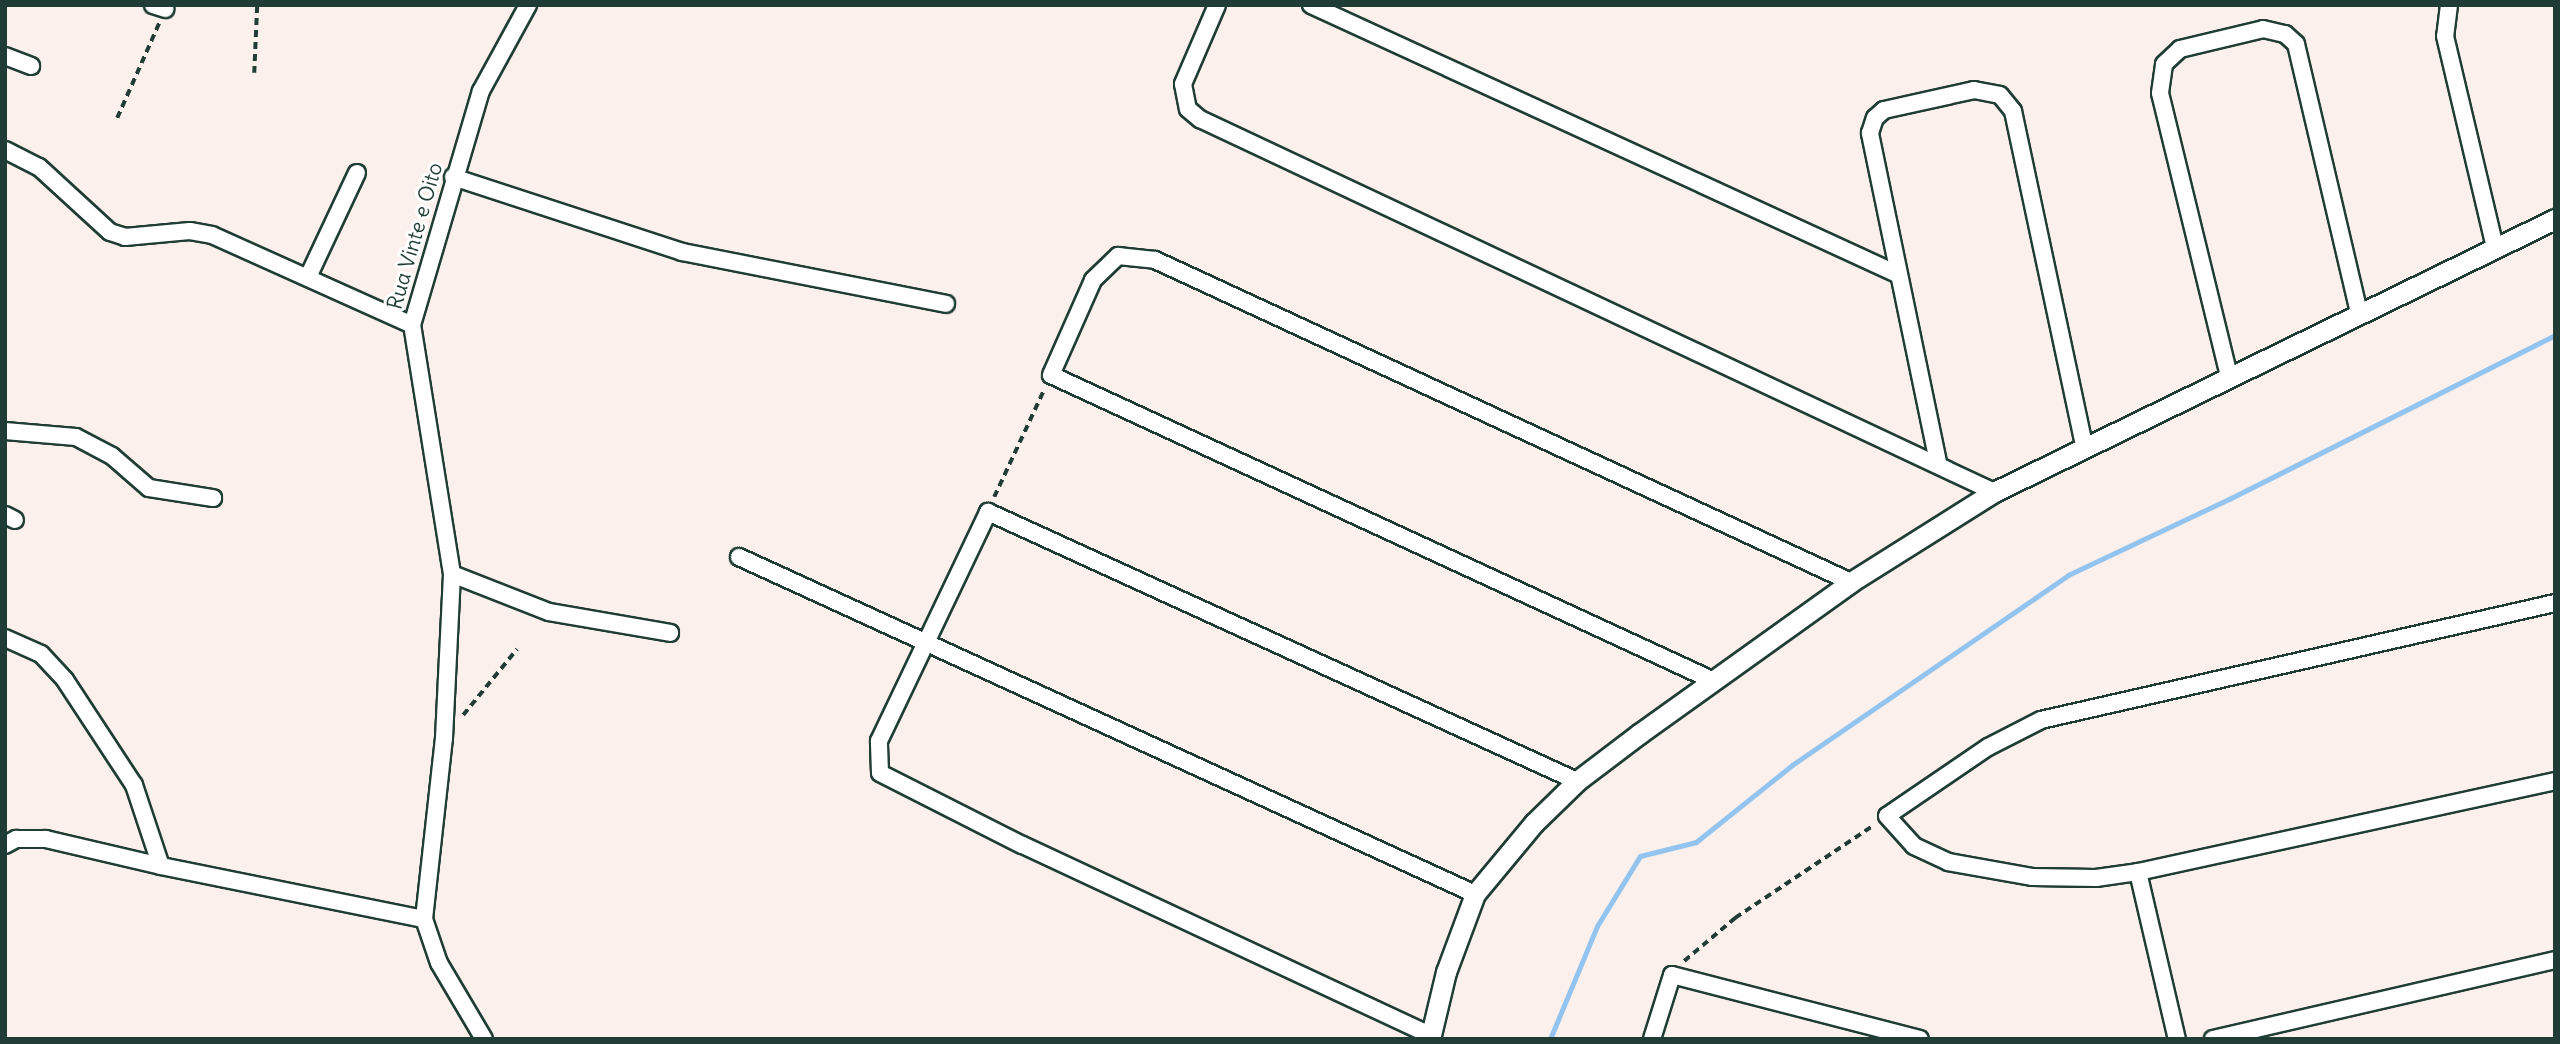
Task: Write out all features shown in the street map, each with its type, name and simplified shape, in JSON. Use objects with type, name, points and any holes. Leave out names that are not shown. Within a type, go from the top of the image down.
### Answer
[{"type":"street","name":"Rua Vinte e Oito","points":[[424,919],[444,738],[452,574],[412,325],[453,177],[481,91],[528,5]]},
{"type":"street","points":[[1217,5],[1183,84],[1188,109],[1200,119],[1938,462],[1994,492]]},
{"type":"street","points":[[1311,5],[1895,272]]},
{"type":"street","points":[[2449,5],[2445,36],[2495,248]]},
{"type":"street","points":[[2228,376],[2160,93],[2164,64],[2180,49],[2263,29],[2285,34],[2296,44],[2359,312]]},
{"type":"street","points":[[5,57],[31,66]]},
{"type":"street","points":[[1938,462],[1895,272],[1870,145],[1875,118],[1893,107],[1983,89],[2000,95],[2015,116],[2084,446]]},
{"type":"street","points":[[5,150],[39,167],[110,232],[142,237],[202,233],[308,277],[412,325]]},
{"type":"street","points":[[308,277],[358,173]]},
{"type":"street","points":[[453,177],[682,252],[946,304]]},
{"type":"street","points":[[1577,781],[988,512],[879,741],[877,766],[884,778],[1430,1037],[1446,972],[1475,894],[1534,822],[1577,781],[1714,681],[1851,582],[1994,492],[2359,312],[2555,219]]},
{"type":"street","points":[[1714,681],[1051,375],[1101,269],[1118,256],[1144,257],[1851,582]]},
{"type":"street","points":[[5,431],[76,437],[112,456],[144,486],[213,498]]},
{"type":"street","points":[[738,557],[1475,894]]},
{"type":"street","points":[[452,574],[549,612],[670,633]]},
{"type":"street","points":[[2555,603],[2041,720],[1988,747],[1887,817],[1914,846],[1969,868],[2064,878],[2138,873],[2555,781]]},
{"type":"street","points":[[5,638],[41,654],[65,680],[134,785],[150,822],[161,866]]},
{"type":"street","points":[[5,845],[16,839],[46,839],[161,866],[424,919],[439,963],[484,1039]]},
{"type":"street","points":[[2138,873],[2177,1039]]},
{"type":"street","points":[[2213,1039],[2555,960]]},
{"type":"street","points":[[1652,1039],[1672,975],[1920,1039]]},
{"type":"path","points":[[254,73],[257,5]]},
{"type":"path","points":[[117,118],[159,7]]},
{"type":"path","points":[[988,512],[1051,375]]},
{"type":"path","points":[[444,738],[517,649]]},
{"type":"path","points":[[1672,975],[1735,918],[1887,817]]},
{"type":"waterway","points":[[1550,1039],[1597,926],[1640,856],[1696,842],[1792,765],[2068,575],[2229,499],[2555,335]]}]
